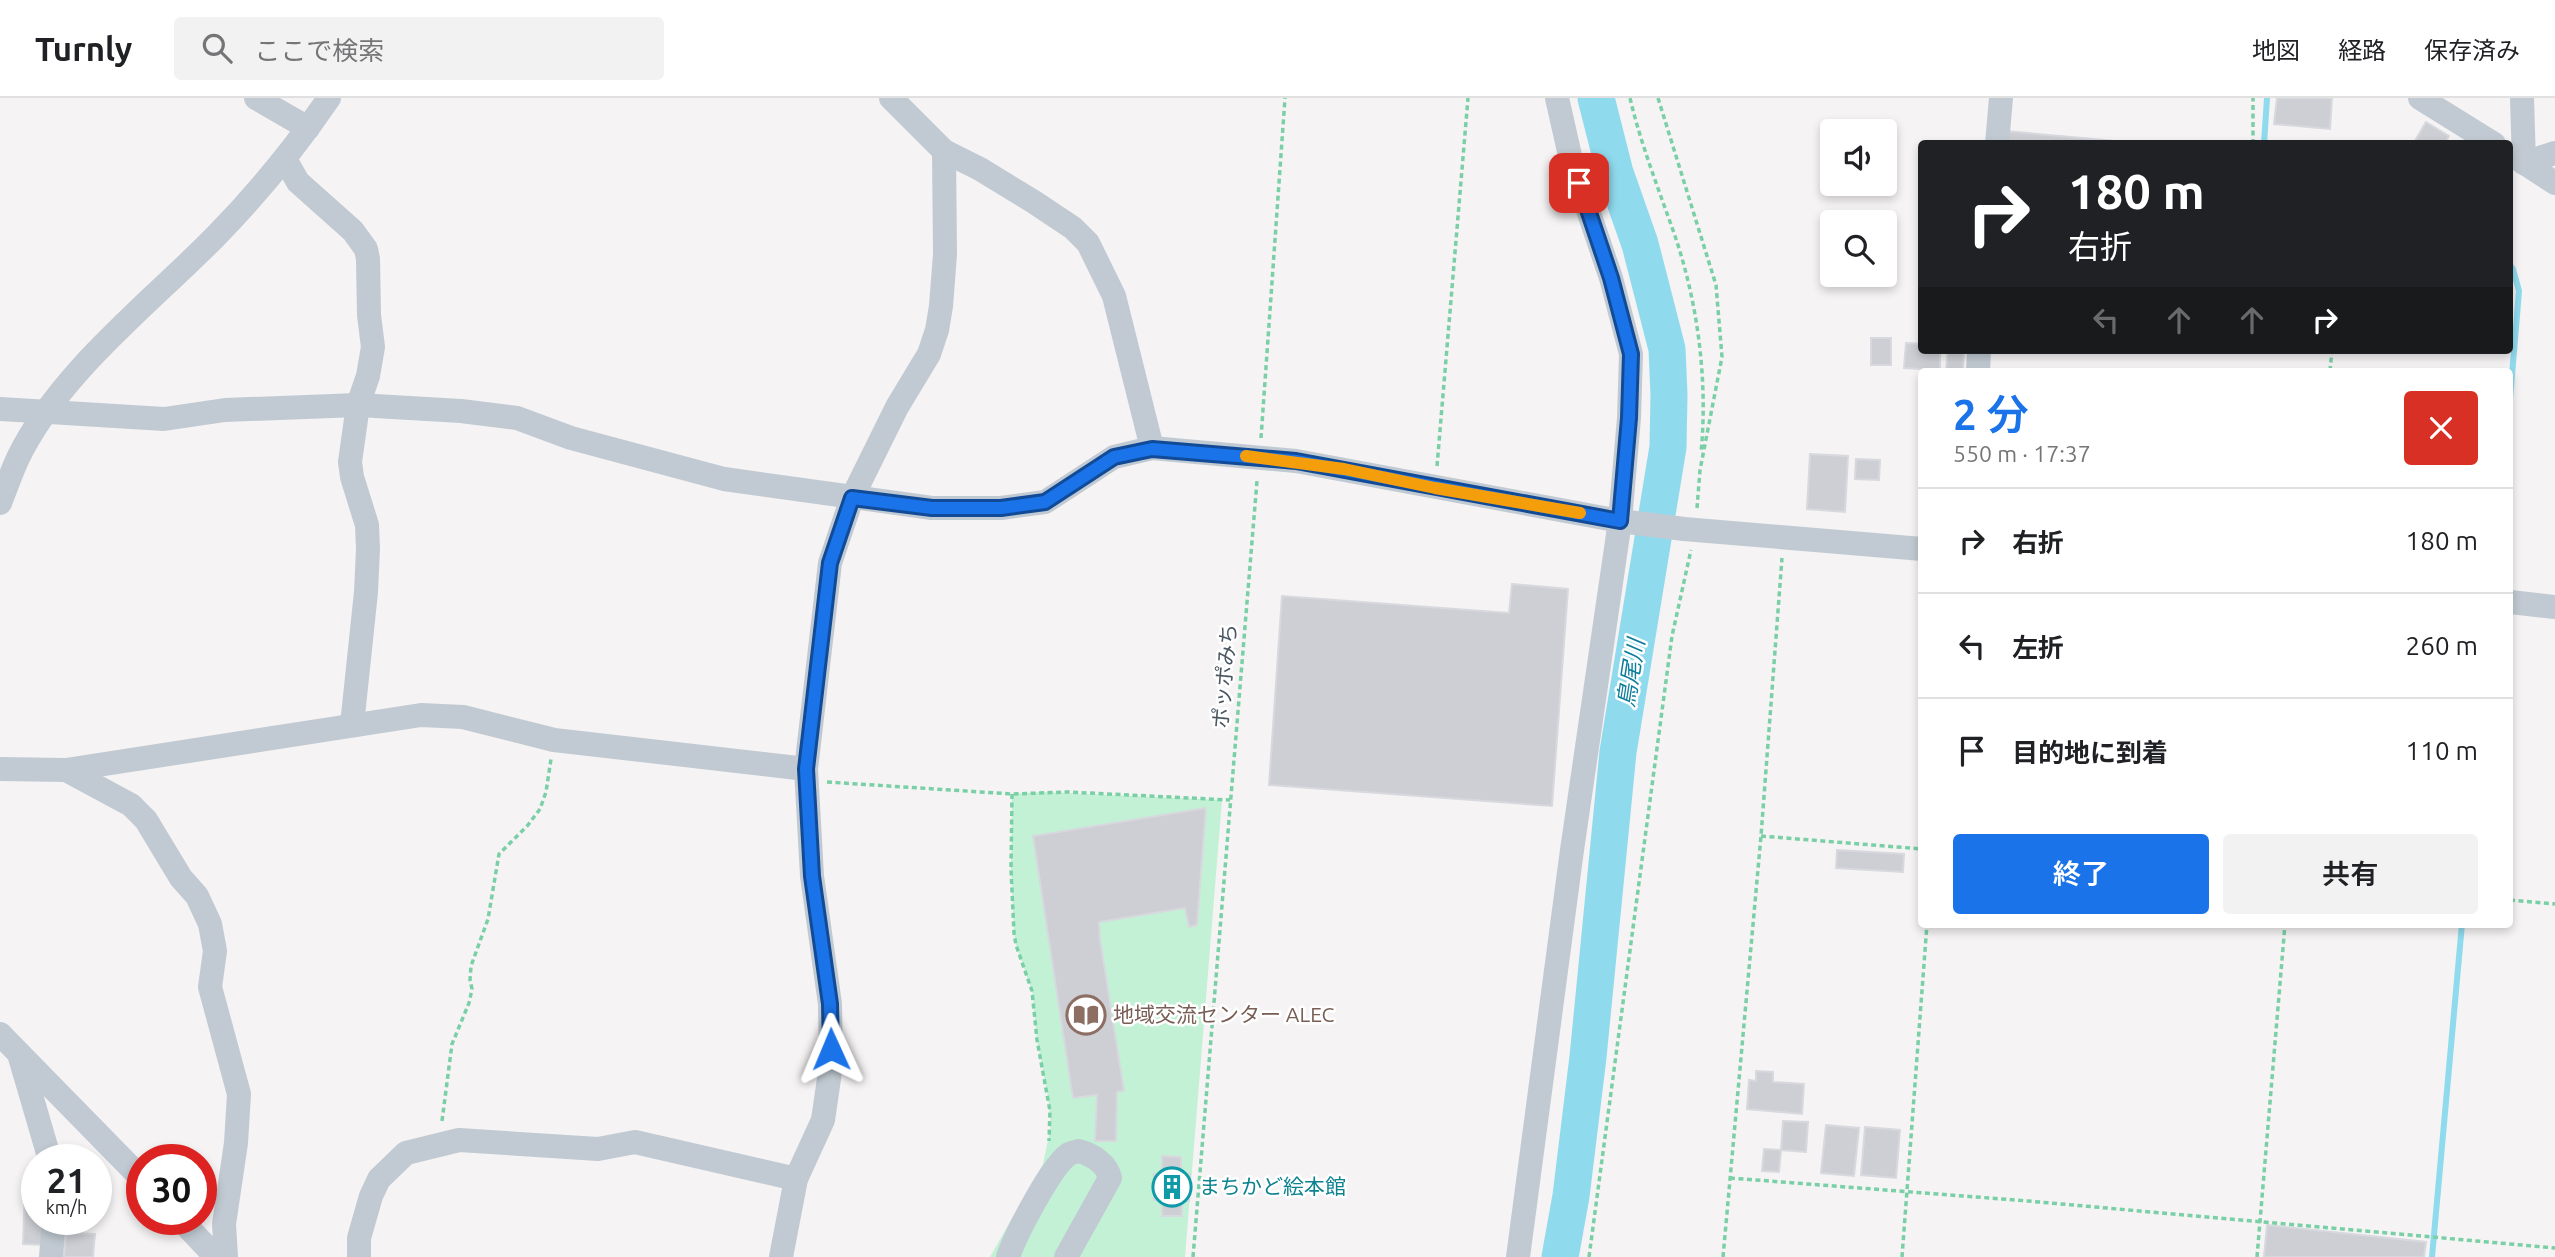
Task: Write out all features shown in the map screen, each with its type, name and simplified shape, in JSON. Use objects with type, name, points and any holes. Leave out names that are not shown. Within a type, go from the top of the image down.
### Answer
[{"type":"street","points":[[256,98],[308,128]]},
{"type":"street","points":[[0,503],[19,457],[48,411],[85,364],[215,236],[285,159],[329,98]]},
{"type":"street","points":[[891,98],[944,151],[1034,202],[1073,228],[1088,243],[1114,296],[1152,449]]},
{"type":"street","points":[[1518,1257],[1572,849],[1625,521],[1629,418],[1631,354],[1611,278],[1571,160],[1557,98]]},
{"type":"street","points":[[1997,140],[2001,98]]},
{"type":"street","points":[[2420,98],[2488,140]]},
{"type":"street","points":[[2517,158],[2522,98]]},
{"type":"street","points":[[781,1257],[796,1179],[823,1120],[831,1065],[830,1004],[812,876],[806,775],[830,563],[852,498],[897,407],[929,354],[937,330],[942,306],[945,254],[944,151]]},
{"type":"street","points":[[2517,158],[2555,153]]},
{"type":"street","points":[[2517,158],[2555,183]]},
{"type":"street","points":[[285,159],[299,182],[353,231],[366,249],[373,347],[368,376],[358,405],[350,462],[355,491],[367,525],[368,572],[352,725]]},
{"type":"street","points":[[0,409],[164,419],[225,410],[358,405],[461,411],[517,418],[571,438],[724,479],[932,508],[1001,508],[1045,502],[1114,457],[1152,449],[1259,458],[1344,469],[1435,488],[1690,530],[1918,549]]},
{"type":"street","points":[[2513,602],[2555,607]]},
{"type":"street","points":[[0,769],[66,770],[352,725],[421,715],[444,715],[463,717],[554,740],[806,775]]},
{"type":"street","points":[[66,770],[131,804],[146,820],[181,878],[197,896],[210,924],[215,951],[212,994],[239,1094],[236,1143],[224,1224],[226,1257]]},
{"type":"street","points":[[0,1034],[126,1163]]},
{"type":"street","points":[[19,1053],[45,1144]]},
{"type":"street","points":[[359,1257],[359,1238],[371,1196],[379,1179],[406,1153],[459,1140],[598,1149],[635,1142],[796,1179]]},
{"type":"street","points":[[1007,1257],[1056,1169],[1067,1155],[1079,1151],[1097,1160],[1106,1168],[1110,1178],[1066,1257]]},
{"type":"street","points":[[51,1257],[53,1235]]},
{"type":"street","points":[[195,1235],[216,1257]]},
{"type":"path","name":"ポッポみち","points":[[1193,1257],[1259,458],[1285,98]]},
{"type":"path","points":[[1435,488],[1468,98]]},
{"type":"path","points":[[1630,98],[1660,201],[1681,258],[1693,305],[1702,375],[1704,421],[1700,470]]},
{"type":"path","points":[[1589,1257],[1672,636],[1722,357],[1716,285],[1658,98]]},
{"type":"path","points":[[2253,98],[2253,140]]},
{"type":"path","points":[[1723,1257],[1761,836],[1783,538]]},
{"type":"path","points":[[438,1144],[452,1045],[469,1003],[472,989],[471,966],[493,898],[495,867],[505,846],[528,825],[540,809],[554,740]]},
{"type":"path","points":[[806,775],[1012,794],[1068,792],[1230,800]]},
{"type":"path","points":[[1012,794],[1014,933],[1032,990],[1037,1040],[1050,1111],[1049,1142]]},
{"type":"path","points":[[1761,836],[1918,849]]},
{"type":"path","points":[[2513,900],[2555,904]]},
{"type":"path","points":[[1902,1257],[1927,928]]},
{"type":"path","points":[[2257,1257],[2285,928]]},
{"type":"path","points":[[1730,1178],[2555,1248]]},
{"type":"green space","points":[[1041,792],[1222,800],[1185,1257],[990,1257],[1043,1164],[1051,1126],[1032,991],[1014,933],[1011,869],[1012,794]]},
{"type":"building","points":[[2277,98],[2332,98],[2330,129],[2274,124]]},
{"type":"building","points":[[2426,122],[2449,136],[2446,140],[2416,140]]},
{"type":"building","points":[[2006,131],[2104,140],[2005,140]]},
{"type":"building","points":[[1871,338],[1891,338],[1891,365],[1871,365]]},
{"type":"building","points":[[1906,343],[1918,344],[1918,354],[1940,354],[1940,368],[1904,368]]},
{"type":"building","points":[[1948,354],[1964,354],[1963,368],[1946,368]]},
{"type":"building","points":[[1810,454],[1848,456],[1845,512],[1807,509]]},
{"type":"building","points":[[1856,459],[1880,460],[1879,480],[1855,479]]},
{"type":"building","points":[[1512,584],[1568,589],[1552,806],[1269,785],[1282,596],[1509,613]]},
{"type":"building","name":"地域交流センター ALEC","points":[[1206,808],[1197,925],[1189,927],[1185,908],[1099,922],[1124,1091],[1117,1092],[1116,1141],[1095,1141],[1097,1095],[1073,1098],[1033,836]]},
{"type":"building","points":[[1837,850],[1904,854],[1903,872],[1836,868]]},
{"type":"building","points":[[1756,1071],[1773,1072],[1773,1082],[1804,1084],[1802,1114],[1747,1109],[1749,1080],[1756,1081]]},
{"type":"building","points":[[1783,1121],[1808,1122],[1806,1152],[1781,1150]]},
{"type":"building","points":[[1826,1125],[1859,1128],[1854,1176],[1821,1173]]},
{"type":"building","points":[[1865,1127],[1900,1130],[1896,1178],[1861,1175]]},
{"type":"building","points":[[1764,1149],[1781,1150],[1779,1172],[1762,1171]]},
{"type":"building","name":"まちかど絵本館","points":[[1162,1156],[1181,1157],[1181,1174],[1190,1174],[1189,1201],[1182,1201],[1182,1216],[1162,1216],[1162,1200],[1154,1200],[1154,1174],[1162,1174]]},
{"type":"building","points":[[2267,1225],[2426,1242],[2424,1257],[2264,1257]]},
{"type":"building","points":[[23,1235],[49,1235],[48,1245],[23,1244]]},
{"type":"building","points":[[66,1235],[95,1235],[93,1257],[64,1257]]},
{"type":"waterway","name":"鳥尾川","points":[[1560,1257],[1571,1196],[1588,1057],[1618,752],[1668,447],[1667,349],[1640,244],[1615,173],[1596,98]]},
{"type":"waterway","points":[[2264,140],[2267,98]]},
{"type":"waterway","points":[[2513,269],[2519,291],[2513,368]]},
{"type":"waterway","points":[[2432,1257],[2462,928]]},
{"type":"slow traffic","points":[[1246,456],[1344,469],[1580,513]]},
{"type":"place","name":"地域交流センター ALEC","points":[[1086,1015]]},
{"type":"place","name":"まちかど絵本館","points":[[1172,1187]]},
{"type":"route","points":[[831,1049],[830,1004],[812,876],[806,769],[830,563],[852,498],[932,508],[1001,508],[1045,502],[1114,457],[1152,449],[1296,461],[1620,521],[1629,418],[1631,354],[1611,278],[1579,183]]}]
